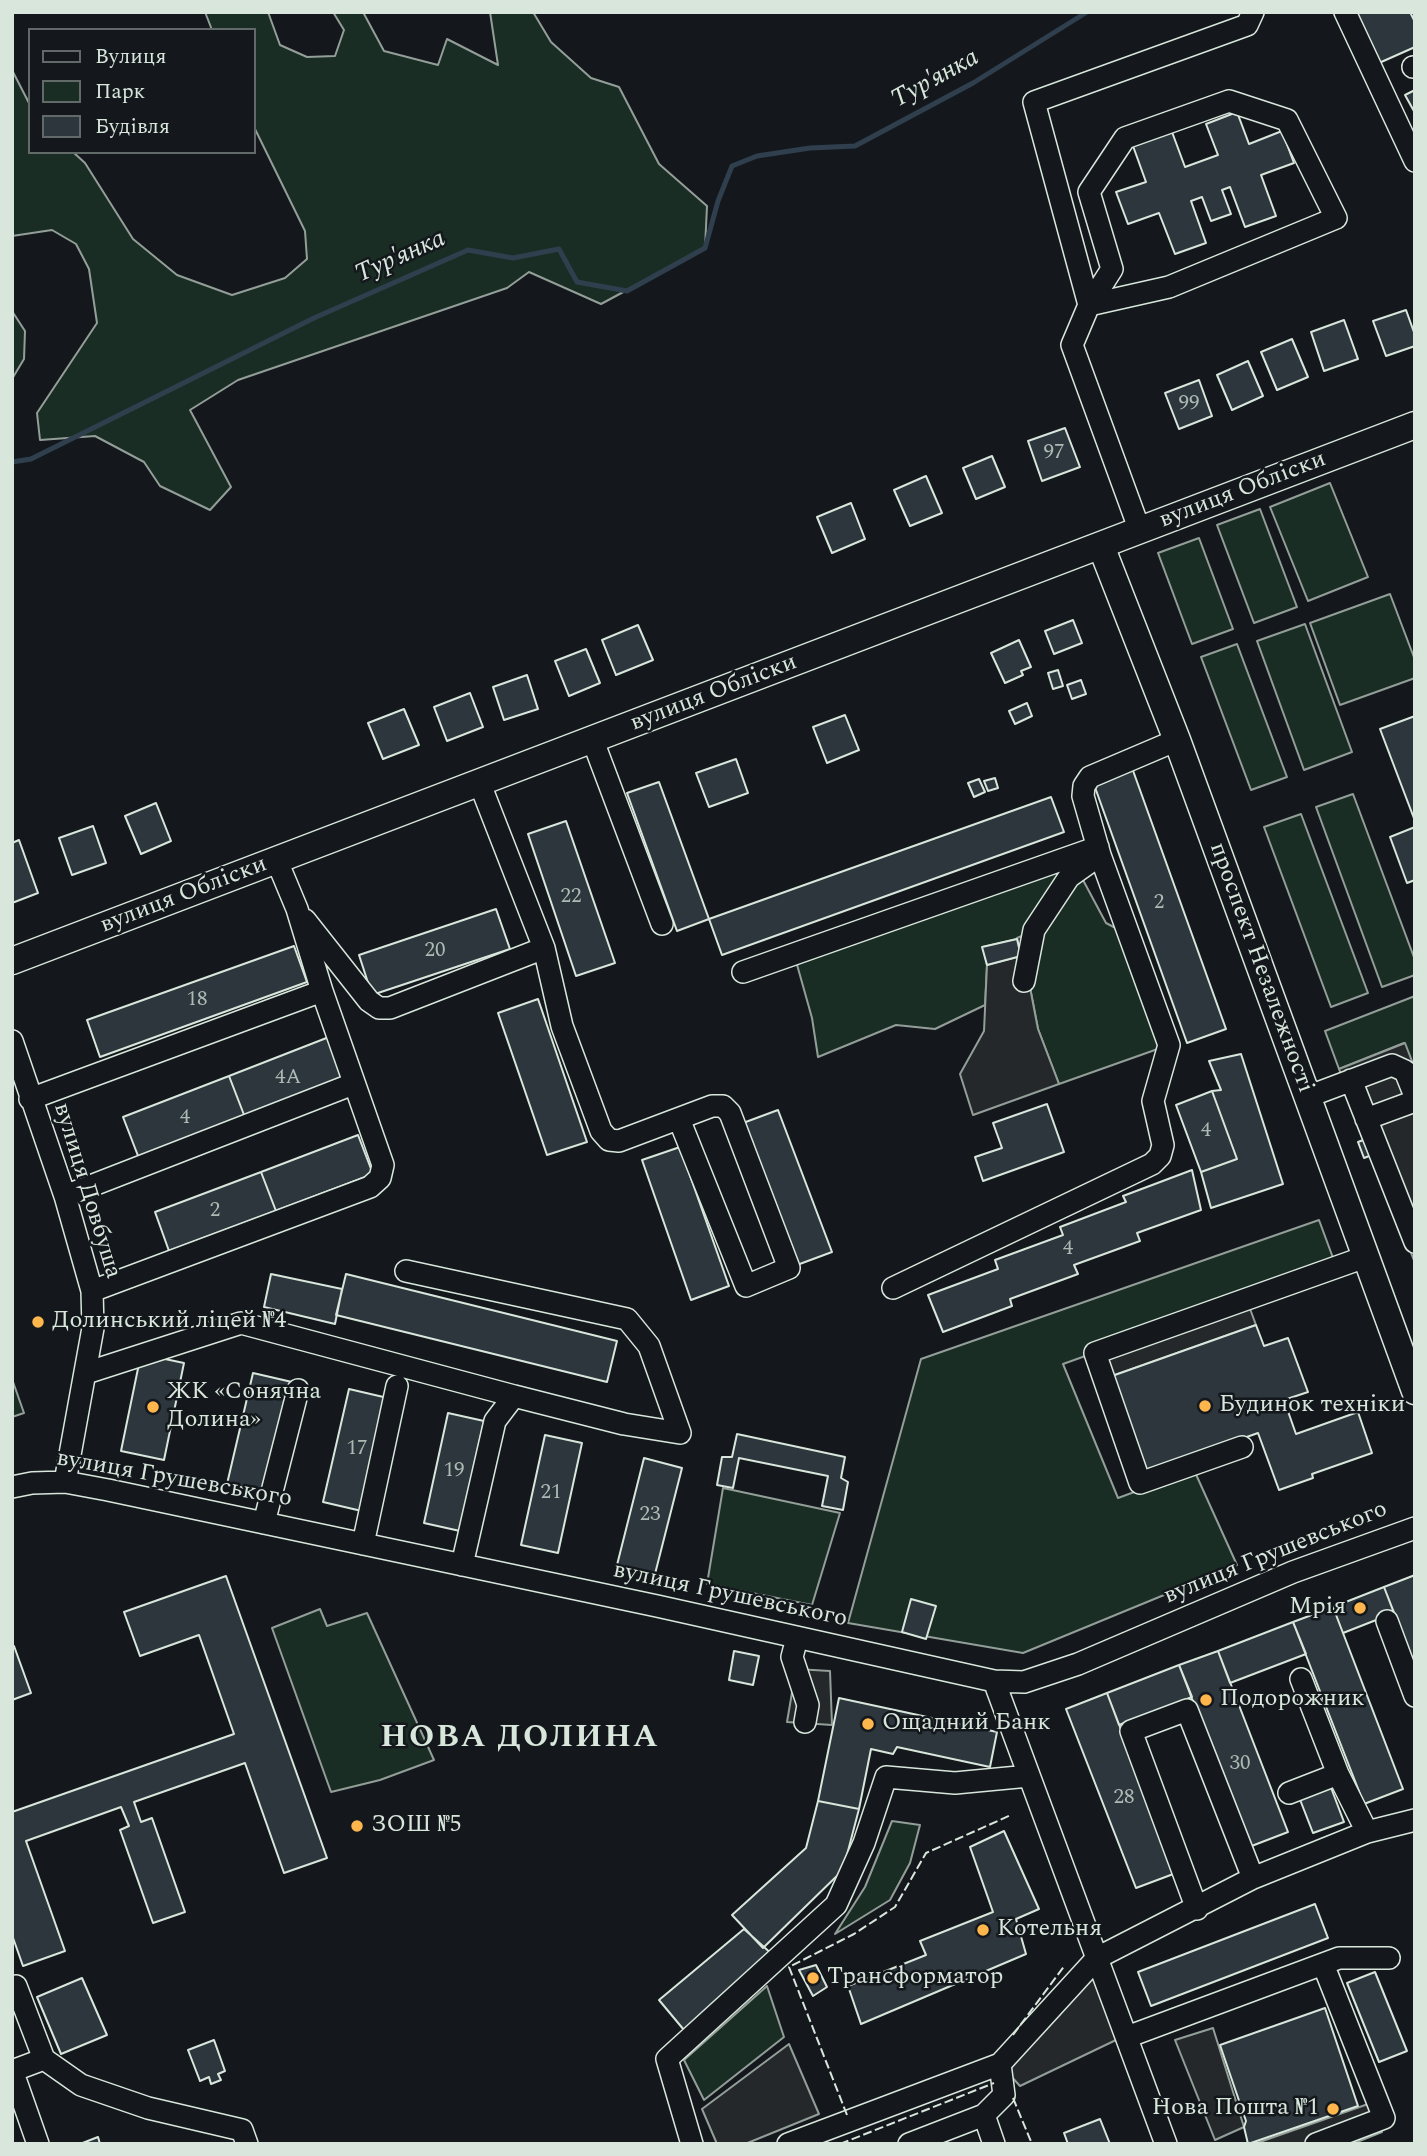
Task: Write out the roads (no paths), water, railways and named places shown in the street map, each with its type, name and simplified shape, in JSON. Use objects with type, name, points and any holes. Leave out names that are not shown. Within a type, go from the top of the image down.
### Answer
[{"type":"main road","name":"вулиця Обліски","points":[[12,961],[1415,425]]},
{"type":"main road","name":"проспект Незалежності","points":[[1101,546],[1177,740],[1415,1391]]},
{"type":"street","points":[[1089,305],[1034,102],[1247,25],[1253,12]]},
{"type":"street","points":[[1345,12],[1415,161]]},
{"type":"street","points":[[1089,305],[1169,287],[1336,218],[1287,121],[1229,101],[1125,138],[1089,192],[1112,269],[1089,305],[1072,345],[1140,531]]},
{"type":"street","points":[[893,1288],[1152,1164],[1160,1156],[1163,1144],[1153,1101],[1169,1045],[1099,851],[1083,796],[1084,786],[1090,777],[1177,740]]},
{"type":"street","points":[[593,741],[662,924]]},
{"type":"street","points":[[480,784],[544,948],[562,1026],[601,1131],[609,1140],[619,1140],[712,1106],[723,1106],[730,1113],[789,1268],[746,1286],[680,1119]]},
{"type":"street","points":[[743,972],[1099,851]]},
{"type":"street","points":[[1024,981],[1034,930],[1069,877],[1099,851]]},
{"type":"street","points":[[92,1291],[370,1187],[380,1178],[383,1165],[322,992],[297,909],[277,860]]},
{"type":"street","points":[[297,909],[369,1001],[379,1007],[390,1008],[544,948]]},
{"type":"street","points":[[30,1099],[322,992]]},
{"type":"street","name":"вулиця Довбуша","points":[[12,1041],[65,1196],[92,1291],[93,1328],[65,1482]]},
{"type":"street","points":[[1307,1097],[1396,1065],[1405,1071],[1415,1098],[1366,1119]]},
{"type":"street","points":[[1351,1080],[1415,1242]]},
{"type":"street","points":[[65,1196],[353,1084]]},
{"type":"street","points":[[1242,1447],[1140,1483],[1095,1353],[1364,1257]]},
{"type":"street","points":[[86,1373],[241,1323],[624,1424],[680,1433],[649,1346],[627,1319],[407,1271]]},
{"type":"street","points":[[363,1544],[397,1386]]},
{"type":"street","points":[[264,1523],[298,1390]]},
{"type":"street","points":[[462,1565],[495,1421],[513,1396]]},
{"type":"street","name":"вулиця Грушевського","points":[[12,1487],[32,1483],[65,1482],[994,1681],[1024,1682],[1078,1664],[1293,1572],[1415,1528]]},
{"type":"street","points":[[1387,1621],[1415,1696]]},
{"type":"street","points":[[797,1638],[792,1657],[808,1704],[804,1722]]},
{"type":"street","points":[[1301,1679],[1339,1774],[1367,1832]]},
{"type":"street","points":[[994,1681],[1167,2144]]},
{"type":"street","points":[[1197,1909],[1131,1731],[1187,1710],[1253,1878]]},
{"type":"street","points":[[1289,1793],[1339,1774]]},
{"type":"street","points":[[692,2144],[667,2059],[836,1905],[864,1843],[886,1777],[954,1783],[1029,1776]]},
{"type":"street","points":[[788,2144],[1000,2064],[1097,1958],[1253,1878],[1367,1832],[1415,1820]]},
{"type":"street","points":[[1127,2036],[1339,1958],[1389,1958]]},
{"type":"street","points":[[1317,2144],[1384,2118],[1323,1964]]},
{"type":"street","points":[[16,1986],[44,2059],[81,2085],[148,2108],[242,2130],[247,2144]]},
{"type":"street","points":[[38,2144],[12,2071],[44,2059]]},
{"type":"street","points":[[909,2144],[984,2115],[1003,2095],[1000,2064]]},
{"type":"street","points":[[984,2115],[995,2144]]},
{"type":"waterway","name":"Тур'янка","points":[[12,462],[31,459],[314,318],[468,250],[513,258],[559,249],[577,282],[627,291],[705,248],[718,201],[732,166],[757,156],[810,148],[855,146],[973,83],[1087,12]]},
{"type":"place","name":"Долинський ліцей №4","points":[[38,1322]]},
{"type":"place","name":"Будинок техніки","points":[[1205,1406]]},
{"type":"place","name":"ЖК «Сонячна Долина»","points":[[153,1407]]},
{"type":"place","name":"Мрія","points":[[1360,1608]]},
{"type":"place","name":"Подорожник","points":[[1206,1700]]},
{"type":"place","name":"Ощадний Банк","points":[[868,1724]]},
{"type":"place","name":"ЗОШ №5","points":[[357,1826]]},
{"type":"place","name":"Котельня","points":[[983,1930]]},
{"type":"place","name":"Трансформатор","points":[[813,1978]]},
{"type":"place","name":"Нова Пошта №1","points":[[1333,2109]]},
{"type":"district","name":"НОВА ДОЛИНА","points":[[520,1740]]}]
